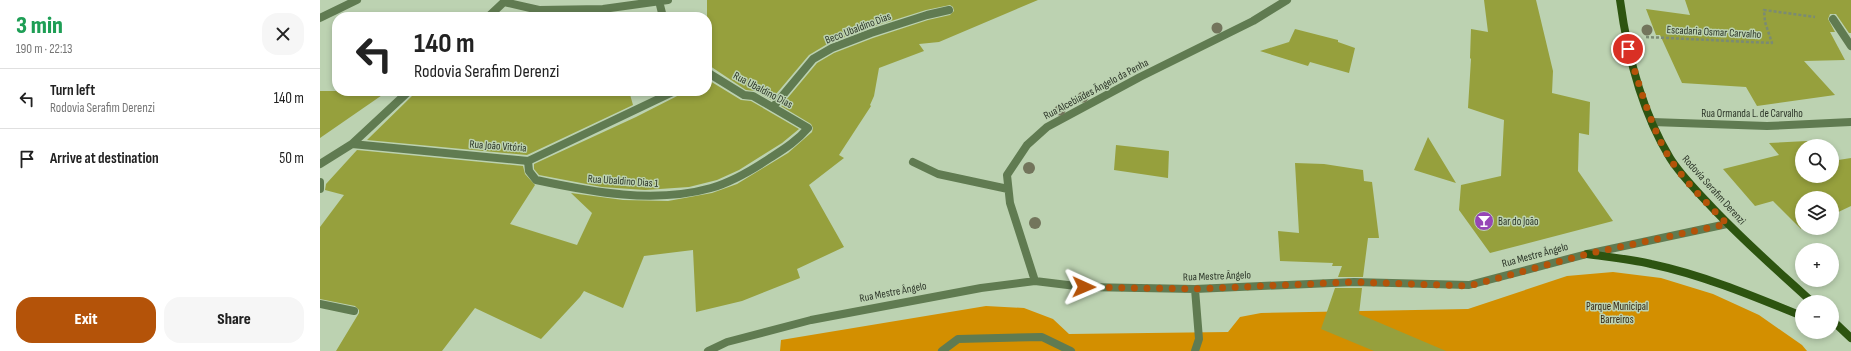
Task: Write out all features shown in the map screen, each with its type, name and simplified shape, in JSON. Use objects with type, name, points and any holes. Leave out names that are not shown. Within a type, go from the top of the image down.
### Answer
[{"type":"main road","name":"Rodovia Serafim Derenzi","points":[[1620,0],[1625,36],[1652,122],[1670,158],[1688,182],[1727,224],[1804,295]]},
{"type":"main road","points":[[1587,254],[1650,264],[1696,276],[1754,296],[1795,313]]},
{"type":"main road","points":[[1839,327],[1850,337]]},
{"type":"main road","points":[[1839,332],[1850,337]]},
{"type":"street","points":[[332,12],[357,0]]},
{"type":"street","points":[[493,12],[505,1],[539,10],[603,9],[668,0]]},
{"type":"street","name":"Rua Alcebiades Ângelo da Penha","points":[[1035,281],[1010,203],[1007,175],[1027,145],[1046,127],[1140,76],[1253,21],[1287,0]]},
{"type":"street","points":[[659,1],[662,12]]},
{"type":"street","name":"Beco Ubaldino Dias","points":[[773,107],[813,58],[832,48],[871,33],[927,15],[949,10]]},
{"type":"street","points":[[320,18],[332,12]]},
{"type":"street","points":[[1833,19],[1851,46]]},
{"type":"street","name":"Rua Ubaldino Dias","points":[[712,75],[744,95],[753,96],[808,128]]},
{"type":"street","points":[[320,164],[352,144],[404,96]]},
{"type":"street","name":"Rua João Vitória","points":[[352,144],[528,161],[664,96]]},
{"type":"street","name":"Rua Ormanda L. de Carvalho","points":[[1652,122],[1767,126],[1851,122]]},
{"type":"street","name":"Rua Ubaldino Dias 1","points":[[528,161],[529,171],[536,180],[570,188],[648,195],[670,195],[710,188],[756,168],[801,137],[808,128]]},
{"type":"street","points":[[913,162],[938,174],[1008,189]]},
{"type":"street","points":[[320,182],[320,189]]},
{"type":"street","name":"Rua Mestre Ângelo","points":[[708,351],[727,342],[811,320],[981,288],[1035,281],[1084,287],[1194,289],[1354,282],[1469,286],[1587,254],[1727,224]]},
{"type":"street","points":[[1194,289],[1199,340],[1195,351]]},
{"type":"street","points":[[320,304],[354,311]]},
{"type":"street","points":[[942,351],[958,339],[1042,336],[1071,351]]},
{"type":"path","name":"Escadaria Osmar Carvalho","points":[[1625,36],[1772,43],[1765,22],[1764,10],[1833,19]]},
{"type":"green space","name":"Parque Municipal Barreiros","points":[[1613,272],[1661,278],[1713,294],[1759,315],[1802,345],[1807,351],[780,351],[781,340],[986,306],[1024,308],[1053,319],[1069,334],[1228,332],[1240,317],[1261,313],[1468,309],[1567,276]]},
{"type":"building","points":[[707,0],[1038,0],[939,42],[919,44],[924,51],[879,68],[871,106],[839,155],[844,158],[809,185],[844,247],[797,269],[800,278],[742,301],[696,312],[693,250],[644,256],[623,308],[584,291],[541,339],[475,308],[442,351],[336,351],[359,313],[359,310],[355,306],[320,299],[320,227],[344,195],[325,190],[326,184],[357,150],[523,166],[525,174],[535,185],[510,224],[577,245],[592,213],[571,193],[623,200],[668,201],[712,193],[737,184],[788,153],[812,132],[813,128],[811,124],[781,106],[817,63],[834,53],[873,38],[928,20],[950,15],[954,11],[953,7],[950,5],[926,10],[869,28],[829,43],[809,55],[771,100],[755,91],[746,90],[712,67],[712,12],[707,12]]},
{"type":"building","points":[[1484,0],[1536,0],[1553,71],[1552,93],[1590,102],[1589,135],[1579,133],[1578,171],[1613,221],[1490,253],[1459,210],[1461,185],[1501,176],[1504,120],[1468,108],[1471,29],[1488,32]]},
{"type":"building","points":[[1685,0],[1851,0],[1851,33],[1849,33],[1836,14],[1830,14],[1828,19],[1835,32],[1830,32],[1845,60],[1804,61],[1835,95],[1757,106],[1746,87],[1682,83],[1660,35],[1656,35],[1646,9],[1690,15]]},
{"type":"building","points":[[1295,29],[1338,40],[1338,42],[1355,48],[1349,73],[1310,62],[1308,66],[1260,51],[1289,42]]},
{"type":"building","points":[[712,82],[741,100],[751,101],[799,129],[782,143],[739,170],[717,180],[689,187],[645,190],[602,187],[539,175],[534,169],[534,164],[636,117],[677,96],[712,96]]},
{"type":"building","points":[[320,91],[332,91],[332,96],[381,96],[320,138]]},
{"type":"building","points":[[412,96],[630,96],[633,105],[527,155],[367,140]]},
{"type":"building","points":[[1428,137],[1456,183],[1414,170]]},
{"type":"building","points":[[1795,142],[1795,183],[1839,183],[1839,160],[1851,158],[1851,206],[1839,212],[1839,191],[1795,191],[1795,223],[1773,201],[1755,206],[1723,169],[1779,155],[1769,143]]},
{"type":"building","points":[[1116,145],[1169,151],[1168,178],[1114,170]]},
{"type":"building","points":[[1295,163],[1324,164],[1363,170],[1364,181],[1372,182],[1379,238],[1368,238],[1363,277],[1338,277],[1342,266],[1332,266],[1333,263],[1280,261],[1278,231],[1299,233]]},
{"type":"building","points":[[1335,288],[1362,288],[1359,314],[1446,351],[1374,351],[1321,329]]},
{"type":"place","name":"Bar do João","points":[[1484,221]]},
{"type":"route","points":[[1084,287],[1194,289],[1354,282],[1469,286],[1587,254],[1727,224],[1688,182],[1670,158],[1652,122],[1628,49]]}]
